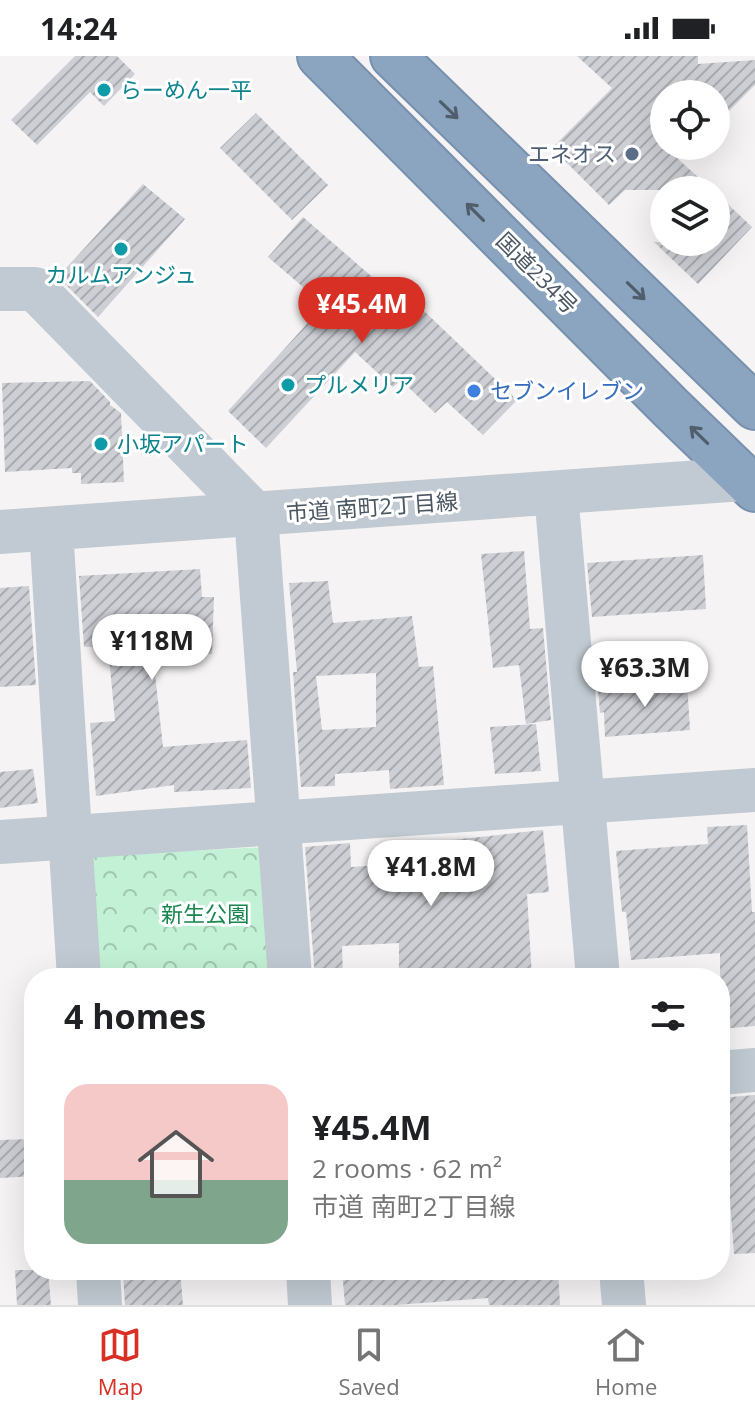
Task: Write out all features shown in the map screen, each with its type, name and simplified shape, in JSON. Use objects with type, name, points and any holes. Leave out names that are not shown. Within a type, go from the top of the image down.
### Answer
[{"type":"highway","name":"国道234号","points":[[320,56],[749,484]]},
{"type":"highway","points":[[393,56],[755,407]]},
{"type":"street","points":[[0,289],[35,289],[256,515],[289,968]]},
{"type":"street","name":"市道 南町2丁目線","points":[[0,532],[556,493],[749,484]]},
{"type":"street","points":[[556,493],[597,968]]},
{"type":"street","points":[[51,529],[78,968]]},
{"type":"street","points":[[0,842],[755,790]]},
{"type":"street","points":[[730,1072],[755,1070]]},
{"type":"street","points":[[99,1280],[100,1305]]},
{"type":"street","points":[[309,1280],[310,1305]]},
{"type":"street","points":[[622,1280],[624,1305]]},
{"type":"green space","name":"新生公園","points":[[268,847],[274,968],[91,968],[85,856]]},
{"type":"building","points":[[75,56],[117,56],[135,74],[104,106],[90,92],[37,145],[11,120]]},
{"type":"building","points":[[577,56],[698,56],[698,64],[755,60],[755,85],[730,110],[730,80],[650,80],[650,160],[679,160],[697,176],[650,176],[650,190],[625,190],[609,205],[552,148],[612,88]]},
{"type":"building","points":[[256,113],[328,185],[292,220],[220,148]]},
{"type":"building","name":"カルムアンジュ","points":[[143,184],[185,219],[98,317],[58,277]]},
{"type":"building","points":[[730,206],[752,227],[730,250]]},
{"type":"building","points":[[303,217],[415,314],[421,308],[517,400],[483,435],[447,402],[435,413],[401,380],[393,387],[355,352],[266,448],[228,411],[324,305],[268,257]]},
{"type":"building","points":[[669,256],[725,256],[698,284]]},
{"type":"building","points":[[90,381],[121,413],[124,482],[81,484],[81,473],[72,473],[72,468],[5,472],[2,383]]},
{"type":"building","points":[[524,551],[530,629],[543,628],[551,720],[526,724],[519,665],[493,668],[481,554]]},
{"type":"building","points":[[703,555],[706,609],[592,617],[587,563]]},
{"type":"building","points":[[200,569],[202,597],[214,597],[212,654],[153,656],[163,747],[247,740],[251,788],[174,792],[174,785],[96,796],[90,723],[115,721],[108,646],[84,647],[79,576]]},
{"type":"building","points":[[328,581],[333,623],[412,616],[419,667],[433,666],[444,785],[390,789],[389,770],[335,774],[335,786],[301,787],[293,672],[297,672],[289,583]],"holes":[[[376,673],[376,727],[322,730],[316,676]]]},
{"type":"building","points":[[29,586],[36,685],[0,687],[0,588]]},
{"type":"building","points":[[687,682],[690,730],[605,737],[604,712],[600,713],[598,689]]},
{"type":"building","points":[[536,724],[541,771],[495,774],[490,727]]},
{"type":"building","points":[[33,769],[38,803],[0,808],[0,772]]},
{"type":"building","points":[[747,825],[752,912],[755,912],[755,1026],[730,1028],[730,968],[720,968],[720,953],[631,960],[616,851],[708,844],[707,827]]},
{"type":"building","points":[[543,830],[549,892],[527,894],[531,968],[399,968],[399,943],[342,946],[343,968],[314,968],[305,847],[350,843],[351,867],[443,861],[443,841]]},
{"type":"building","points":[[755,1095],[755,1253],[734,1254],[730,1200],[730,1097]]},
{"type":"building","points":[[24,1139],[24,1177],[0,1178],[0,1140]]},
{"type":"building","points":[[15,1270],[24,1270],[24,1280],[49,1280],[51,1305],[17,1305]]},
{"type":"building","points":[[123,1280],[181,1280],[183,1305],[125,1305]]},
{"type":"building","points":[[343,1280],[559,1280],[560,1305],[489,1305],[488,1298],[396,1305],[345,1305]]},
{"type":"place","name":"らーめん一平","points":[[104,90]]},
{"type":"place","name":"エネオス","points":[[632,154]]},
{"type":"place","name":"カルムアンジュ","points":[[121,249]]},
{"type":"place","name":"プルメリア","points":[[288,385]]},
{"type":"place","name":"セブンイレブン","points":[[474,391]]},
{"type":"place","name":"小坂アパート","points":[[101,444]]}]
